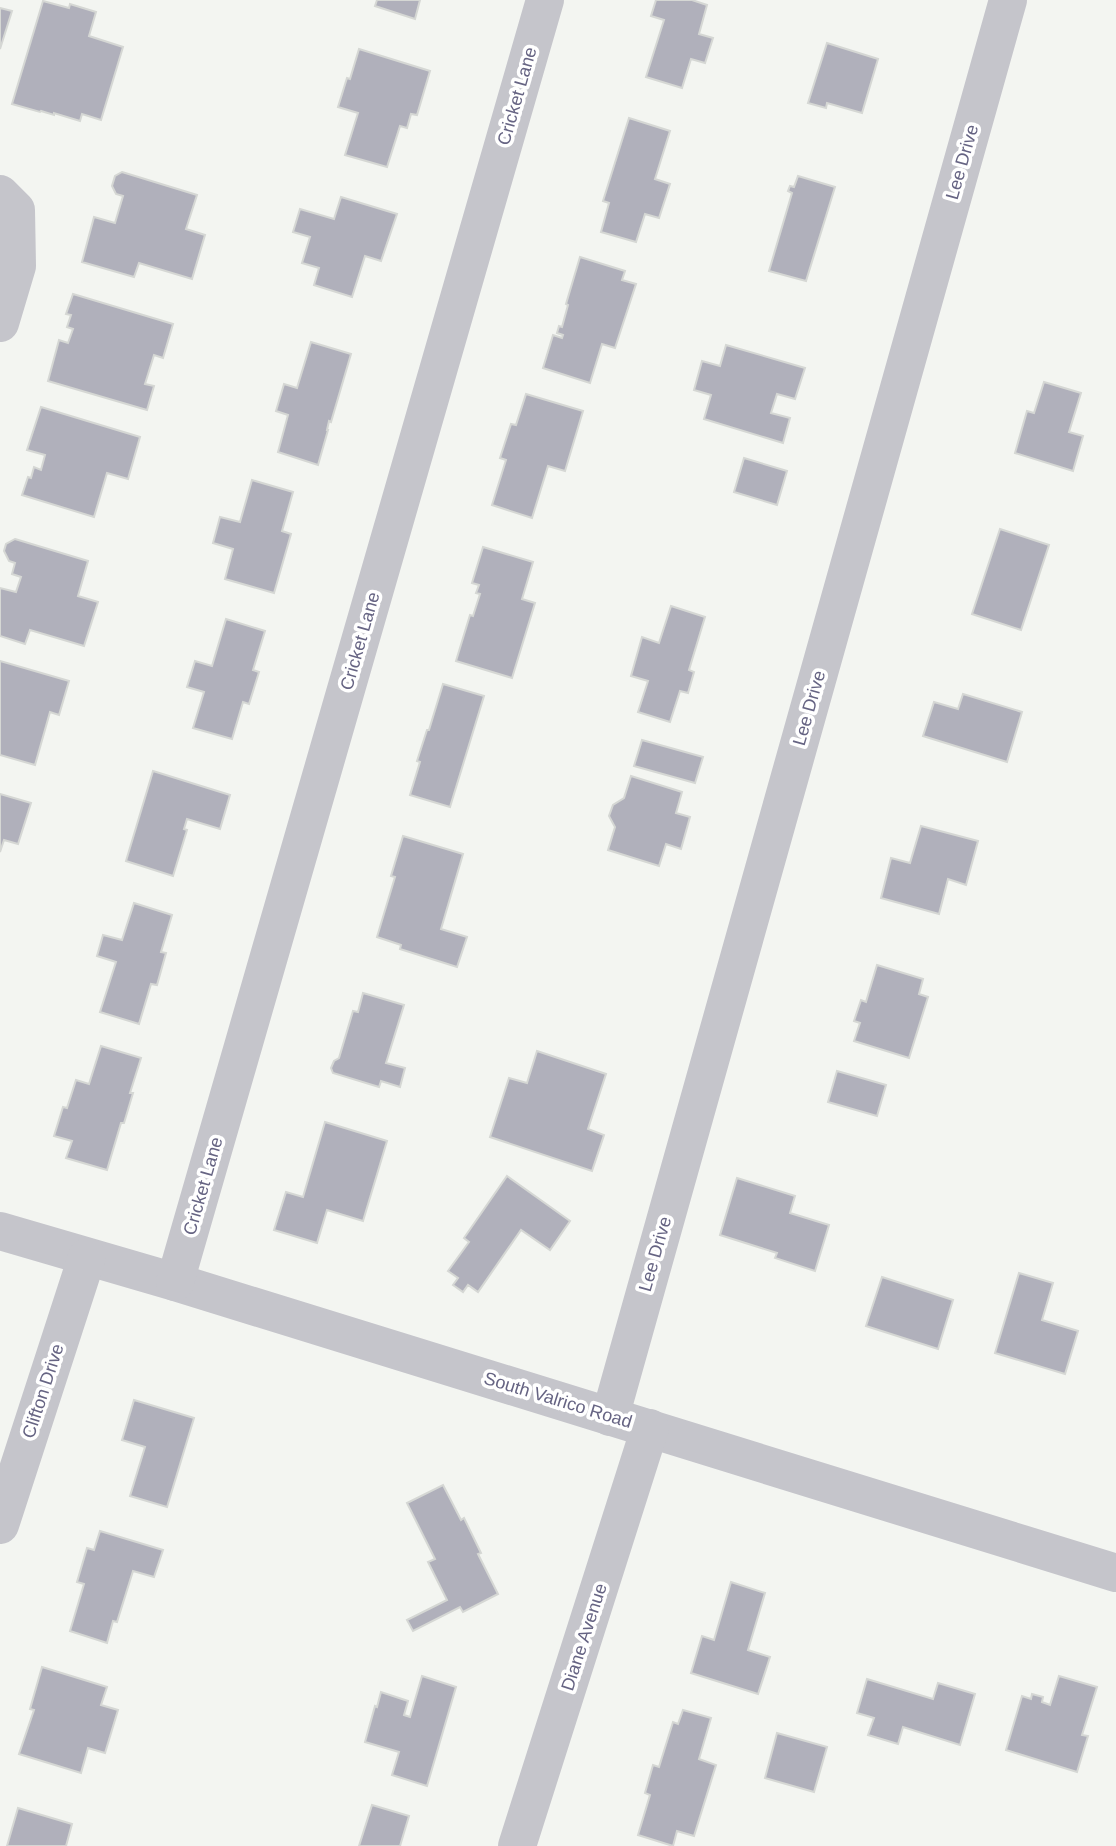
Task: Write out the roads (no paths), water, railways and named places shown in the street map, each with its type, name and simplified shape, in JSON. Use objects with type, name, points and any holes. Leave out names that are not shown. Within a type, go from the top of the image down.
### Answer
[{"type":"street","name":"Cricket Lane","points":[[175,1282],[545,0]]},
{"type":"street","name":"Lee Drive","points":[[610,1417],[1008,0]]},
{"type":"street","points":[[0,194],[16,210],[17,266],[0,323]]},
{"type":"street","name":"South Valrico Road","points":[[0,1231],[175,1282],[1116,1573]]},
{"type":"street","name":"Clifton Drive","points":[[0,1525],[87,1257]]},
{"type":"street","name":"Diane Avenue","points":[[517,1846],[650,1428]]}]
